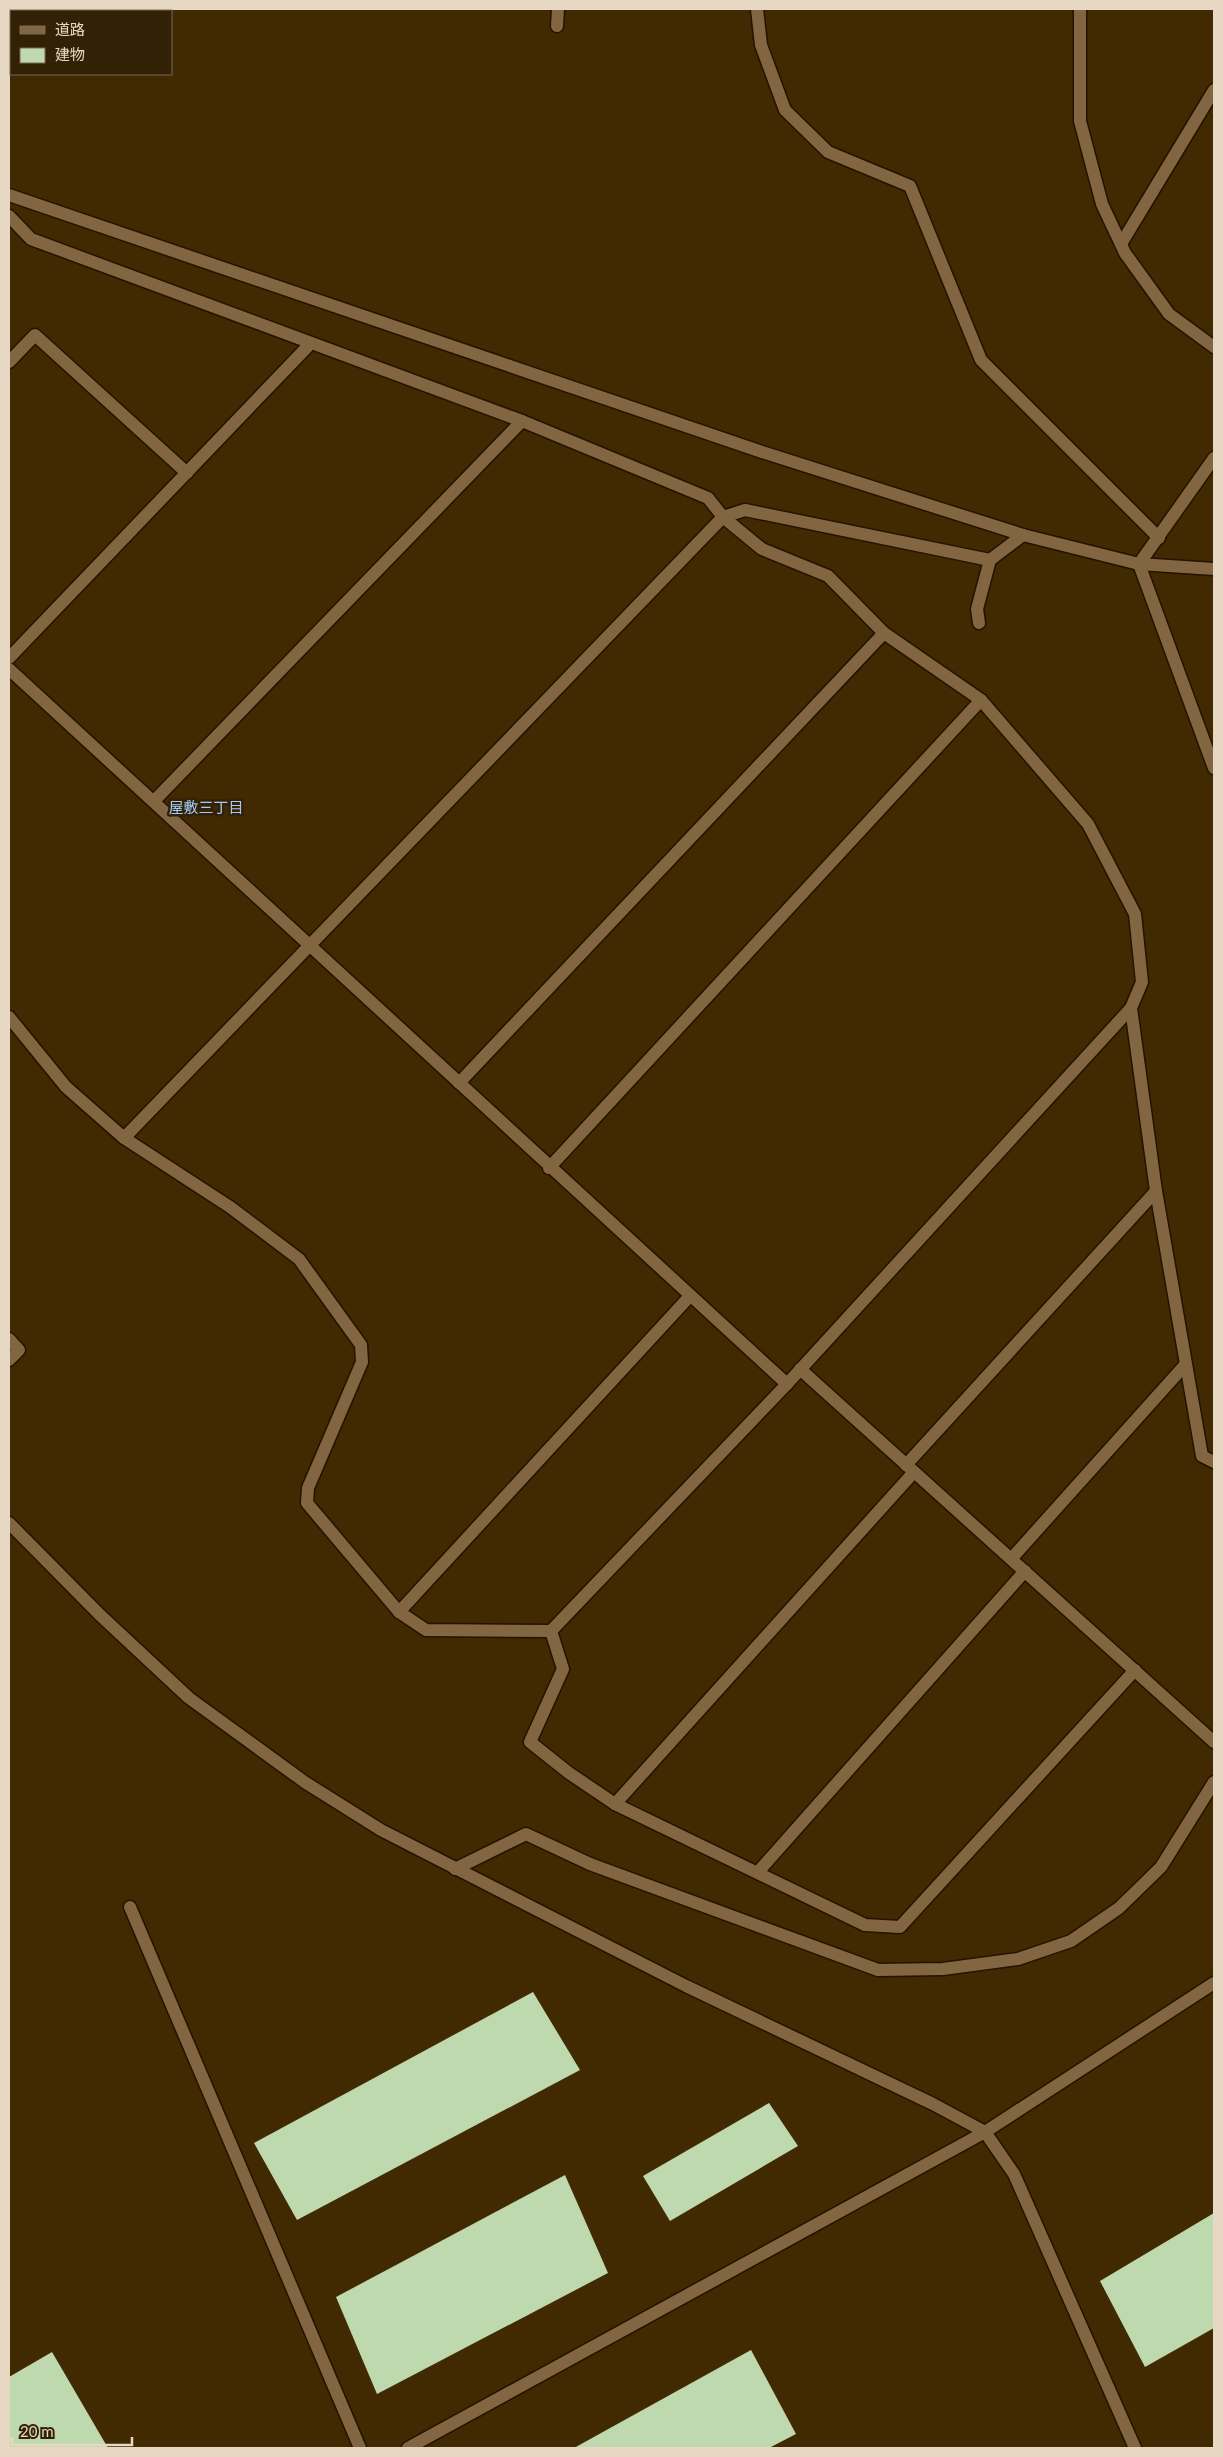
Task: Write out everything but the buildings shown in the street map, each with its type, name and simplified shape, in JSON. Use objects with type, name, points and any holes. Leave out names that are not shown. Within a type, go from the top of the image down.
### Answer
[{"type":"street","points":[[557,26],[558,9]]},
{"type":"street","points":[[757,9],[761,45],[785,110],[828,152],[910,186],[981,360],[1159,538]]},
{"type":"street","points":[[1080,9],[1080,120],[1102,204],[1120,244],[1169,314],[1214,347]]},
{"type":"street","points":[[1120,244],[1214,90]]},
{"type":"street","points":[[9,194],[762,452],[1023,535],[1139,564],[1214,569]]},
{"type":"street","points":[[9,216],[30,239],[522,421],[708,498],[723,517],[762,549],[828,576],[884,633],[981,700],[1088,824],[1135,914],[1142,982],[1131,1008],[787,1384],[552,1631],[426,1630],[399,1612],[307,1503],[308,1488],[362,1362],[361,1345],[299,1259],[230,1207],[124,1138],[66,1087],[9,1017]]},
{"type":"street","points":[[9,362],[35,335],[187,473]]},
{"type":"street","points":[[9,658],[312,343]]},
{"type":"street","points":[[154,801],[522,421]]},
{"type":"street","points":[[1139,564],[1214,458]]},
{"type":"street","points":[[124,1138],[723,517],[745,510],[990,560]]},
{"type":"street","points":[[978,623],[977,609],[990,560],[1023,535]]},
{"type":"street","points":[[1139,564],[1214,768]]},
{"type":"street","points":[[459,1084],[884,633]]},
{"type":"street","points":[[9,669],[311,945],[549,1168],[787,1384]]},
{"type":"street","points":[[549,1168],[981,700]]},
{"type":"street","points":[[1131,1008],[1156,1191],[1202,1456],[1214,1462]]},
{"type":"street","points":[[615,1804],[1156,1191]]},
{"type":"street","points":[[399,1612],[690,1296]]},
{"type":"street","points":[[9,1339],[19,1350],[9,1360]]},
{"type":"street","points":[[1011,1559],[1186,1365]]},
{"type":"street","points":[[800,1369],[1214,1742]]},
{"type":"street","points":[[9,1523],[100,1615],[189,1698],[306,1783],[380,1830],[686,1986],[933,2104],[985,2132],[1014,2174],[1135,2448]]},
{"type":"street","points":[[758,1872],[1025,1571]]},
{"type":"street","points":[[552,1631],[564,1669],[530,1742],[569,1773],[615,1804],[865,1925],[900,1928],[1135,1670]]},
{"type":"street","points":[[455,1869],[526,1834],[590,1864],[861,1965],[878,1970],[943,1969],[1018,1959],[1071,1941],[1079,1936],[1119,1908],[1161,1867],[1214,1782]]},
{"type":"street","points":[[130,1907],[360,2448]]},
{"type":"street","points":[[408,2448],[985,2132],[1214,1984]]},
{"type":"district","name":"屋敷三丁目","points":[[206,807]]}]
